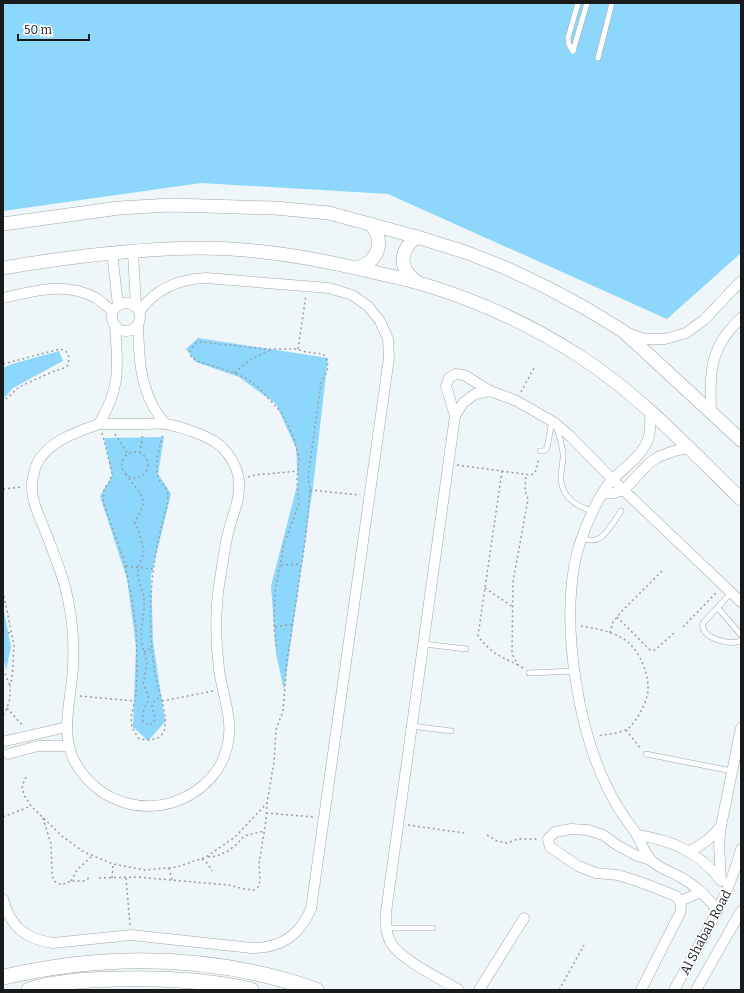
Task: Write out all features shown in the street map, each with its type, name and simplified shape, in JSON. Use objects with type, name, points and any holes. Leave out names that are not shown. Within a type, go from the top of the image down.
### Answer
[{"type":"main road","points":[[4,981],[31,971],[61,966],[99,962],[147,960],[196,962],[243,970],[290,981],[316,990]]},
{"type":"main road","points":[[31,971],[28,981],[32,989],[80,980],[146,978],[193,981],[251,990]]},
{"type":"street","points":[[3,224],[119,208],[171,205],[275,208],[329,213],[417,237],[465,252],[506,268],[553,290],[623,331],[644,339],[665,339],[686,333],[704,320],[741,281]]},
{"type":"street","points":[[358,268],[365,266],[372,261],[377,254],[379,238],[376,230],[371,224]]},
{"type":"street","points":[[417,237],[410,242],[405,251],[403,260],[407,273],[418,282]]},
{"type":"street","points":[[3,268],[45,261],[112,253],[198,248],[257,250],[314,258],[418,282],[501,313],[543,334],[583,359],[621,386],[741,499]]},
{"type":"street","points":[[133,252],[139,320],[140,366],[145,386],[153,406],[165,424]]},
{"type":"street","points":[[104,424],[116,388],[118,369],[115,326],[112,319],[116,308],[112,253]]},
{"type":"street","points":[[3,899],[7,913],[13,923],[26,934],[41,941],[52,943],[130,935],[264,948],[277,945],[298,931],[306,921],[311,909],[389,358],[388,339],[380,321],[368,306],[352,295],[329,288],[192,278],[165,288],[137,309]]},
{"type":"street","points":[[3,298],[51,288],[74,290],[116,308],[127,303],[137,309]]},
{"type":"street","points":[[711,412],[711,374],[715,356],[723,339],[741,318]]},
{"type":"street","points":[[115,326],[124,331],[130,330],[138,324]]},
{"type":"street","points":[[623,331],[741,440]]},
{"type":"street","points":[[459,990],[400,954],[390,942],[386,928],[386,912],[455,416],[446,386],[449,378],[456,374],[464,375],[490,391],[517,401],[553,422],[571,437],[613,480],[741,602]]},
{"type":"street","points":[[455,416],[463,403],[469,398],[475,394],[490,391]]},
{"type":"street","points":[[650,412],[651,426],[645,445],[640,453],[606,486],[593,511],[582,538],[573,574],[571,595],[574,671],[580,704],[597,763],[621,812],[637,834],[642,848],[651,860],[663,870],[686,881],[701,892],[718,911]]},
{"type":"street","points":[[104,424],[165,424],[205,437],[222,447],[234,462],[239,481],[238,501],[228,534],[218,591],[216,618],[217,645],[223,689],[230,718],[230,738],[224,757],[214,774],[200,788],[184,798],[167,804],[148,806],[129,804],[112,798],[96,788],[83,775],[68,746],[67,727],[71,695],[73,658],[73,636],[70,607],[63,578],[34,502],[32,484],[36,465],[47,450],[75,433],[104,424]]},
{"type":"street","points":[[602,494],[624,490],[639,473],[658,457],[688,448]]},
{"type":"street","points":[[6,756],[9,747],[4,740],[67,727]]},
{"type":"street","points":[[721,880],[719,850],[721,826],[741,728]]},
{"type":"street","points":[[6,756],[38,746],[68,746]]},
{"type":"street","points":[[690,851],[702,845],[712,837],[721,826]]},
{"type":"street","points":[[651,860],[635,855],[604,835],[588,830],[571,829],[555,832],[548,839],[550,847],[578,866],[596,874],[618,875],[640,882],[678,898],[701,892]]},
{"type":"street","points":[[637,834],[655,837],[690,851],[721,880],[727,891]]},
{"type":"street","name":"Al Shabab Road","points":[[674,990],[718,911],[737,866],[741,849]]},
{"type":"street","points":[[678,898],[686,881]]},
{"type":"street","points":[[641,990],[680,913],[682,906],[678,898]]},
{"type":"street","name":"Al Shabab Road","points":[[696,990],[741,911]]},
{"type":"street","points":[[479,990],[524,918]]},
{"type":"lane","points":[[578,3],[568,38],[569,45],[573,51],[587,3]]},
{"type":"lane","points":[[598,58],[612,3]]},
{"type":"lane","points":[[540,451],[544,451],[547,448],[553,422]]},
{"type":"lane","points":[[553,422],[564,455],[561,481],[565,492],[572,502],[582,508],[593,511]]},
{"type":"lane","points":[[582,538],[588,540],[600,538],[622,511]]},
{"type":"lane","points":[[731,593],[703,623],[702,627],[704,632],[711,638],[736,644],[741,640]]},
{"type":"lane","points":[[718,608],[741,635]]},
{"type":"lane","points":[[424,644],[466,650]]},
{"type":"lane","points":[[529,673],[574,671]]},
{"type":"lane","points":[[412,726],[451,731]]},
{"type":"lane","points":[[646,754],[732,771]]},
{"type":"lane","points":[[386,928],[433,928]]},
{"type":"path","points":[[298,350],[307,286]]},
{"type":"path","points":[[99,878],[137,877],[229,886],[254,890],[258,886],[260,880],[259,864],[264,831],[266,803],[274,762],[276,730],[283,711],[287,660],[305,542],[310,490],[308,478],[321,383],[328,368],[327,360],[323,354],[298,350],[273,350],[201,342],[196,343],[190,350],[191,357],[197,361],[235,373],[258,387],[281,412],[294,438],[299,458],[297,480],[299,504],[284,544],[275,592],[274,627],[276,646]]},
{"type":"path","points":[[3,364],[60,349],[66,351],[69,357],[68,365],[19,387],[3,402]]},
{"type":"path","points":[[235,373],[240,367],[248,362],[273,350]]},
{"type":"path","points":[[517,401],[534,368]]},
{"type":"path","points":[[104,424],[112,472],[110,482],[104,489],[103,502],[115,533],[125,566],[132,600],[136,628],[137,666],[132,727],[138,738],[144,740],[159,738],[164,732],[167,722],[155,674],[152,648],[151,594],[155,558],[168,502],[168,493],[165,486],[159,480],[157,470],[157,460],[165,424]]},
{"type":"path","points":[[104,424],[128,454]]},
{"type":"path","points":[[140,453],[144,424]]},
{"type":"path","points":[[449,463],[531,475],[535,473],[540,451]]},
{"type":"path","points":[[126,474],[138,477],[144,473],[148,466],[143,455],[132,452],[125,456],[122,463],[122,467],[129,481],[140,492],[144,500],[143,508],[135,523],[144,552],[138,568],[138,578],[144,596],[141,632],[147,663],[143,685],[149,695],[149,701],[142,714],[143,722],[149,725],[154,722],[155,718],[152,706],[154,701],[160,697]]},
{"type":"path","points":[[239,481],[255,475],[298,470]]},
{"type":"path","points":[[502,471],[478,636],[495,654],[518,665],[529,673]]},
{"type":"path","points":[[518,665],[512,654],[514,582],[528,499],[524,490],[526,474]]},
{"type":"path","points":[[3,489],[19,488],[32,484]]},
{"type":"path","points":[[310,490],[370,497]]},
{"type":"path","points":[[280,565],[301,564]]},
{"type":"path","points":[[125,566],[154,569]]},
{"type":"path","points":[[610,633],[613,622],[617,617],[663,570]]},
{"type":"path","points":[[683,627],[723,585]]},
{"type":"path","points":[[485,588],[513,607]]},
{"type":"path","points":[[3,592],[14,645],[10,698],[3,716]]},
{"type":"path","points":[[617,617],[650,650],[655,650],[674,633]]},
{"type":"path","points":[[274,627],[293,624]]},
{"type":"path","points":[[571,624],[594,628],[622,638],[633,647],[642,662],[648,680],[648,695],[643,709],[631,726],[626,730],[589,737]]},
{"type":"path","points":[[3,632],[12,634]]},
{"type":"path","points":[[144,652],[152,648]]},
{"type":"path","points":[[3,669],[10,686]]},
{"type":"path","points":[[161,701],[223,689]]},
{"type":"path","points":[[71,695],[135,701]]},
{"type":"path","points":[[7,708],[32,735]]},
{"type":"path","points":[[626,730],[646,754]]},
{"type":"path","points":[[26,777],[22,786],[24,795],[31,806],[63,837],[92,856],[113,864],[145,870],[177,867],[206,857],[235,837],[266,803]]},
{"type":"path","points":[[3,817],[31,806]]},
{"type":"path","points":[[266,813],[324,818]]},
{"type":"path","points":[[42,817],[51,844],[52,875],[54,881],[61,885],[71,881],[84,881],[89,878]]},
{"type":"path","points":[[399,824],[464,833]]},
{"type":"path","points":[[206,857],[217,856],[228,851],[244,836],[264,831]]},
{"type":"path","points":[[487,835],[496,841],[507,842],[518,839],[548,839]]},
{"type":"path","points":[[71,881],[77,870],[92,856]]},
{"type":"path","points":[[202,859],[212,870]]},
{"type":"path","points":[[112,878],[113,864]]},
{"type":"path","points":[[169,868],[172,880]]},
{"type":"path","points":[[126,878],[130,935]]},
{"type":"path","points":[[559,990],[584,945]]},
{"type":"shaded area","points":[[3,3],[741,3],[741,253],[667,319],[388,194],[201,183],[3,211]]},
{"type":"shaded area","points":[[198,338],[328,358],[313,487],[284,690],[276,654],[271,586],[298,482],[296,448],[276,404],[239,377],[196,362],[186,349]]},
{"type":"shaded area","points":[[59,351],[63,361],[13,388],[3,399],[3,368],[12,364]]},
{"type":"shaded area","points":[[164,437],[158,474],[171,494],[151,576],[153,641],[165,722],[148,741],[133,727],[136,646],[127,579],[100,496],[112,476],[104,438]]},
{"type":"shaded area","points":[[3,606],[11,647],[6,670],[3,657]]}]
